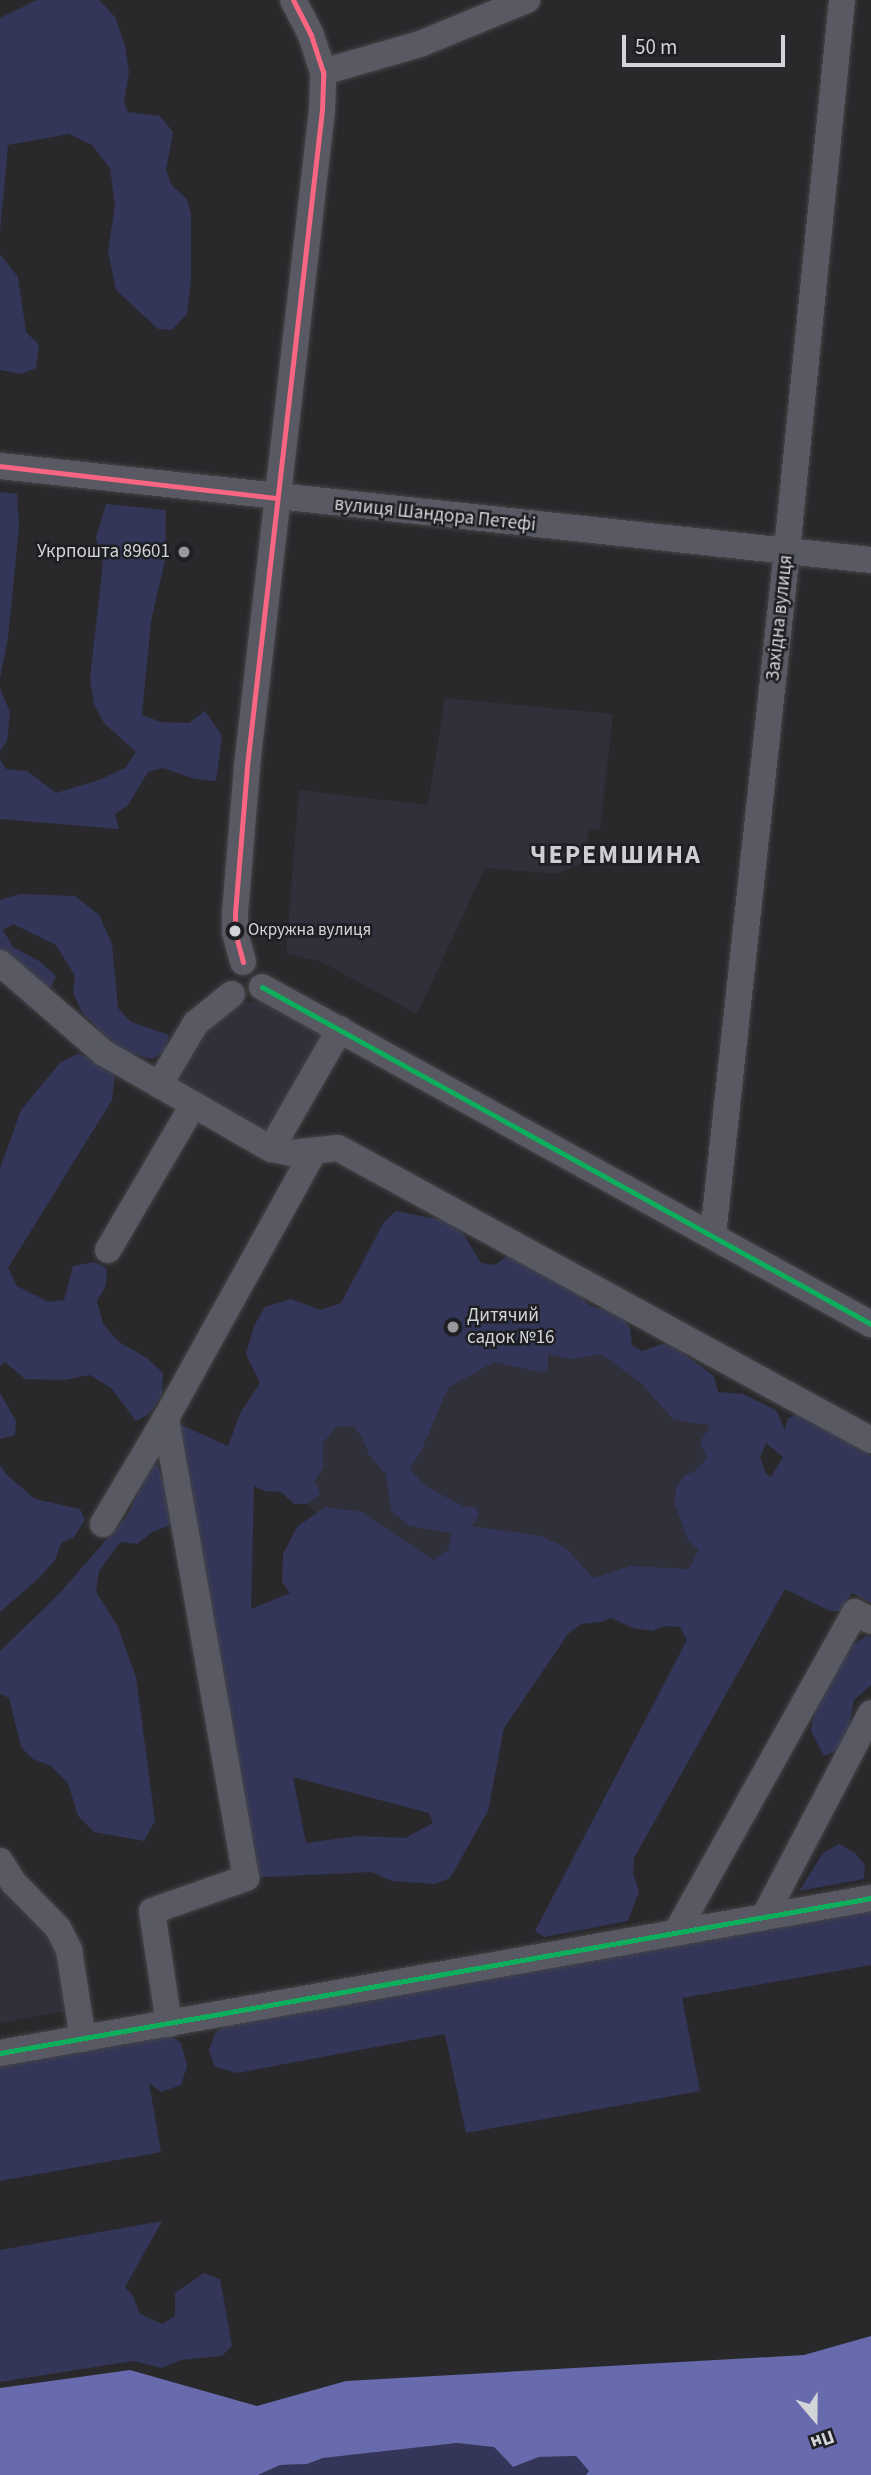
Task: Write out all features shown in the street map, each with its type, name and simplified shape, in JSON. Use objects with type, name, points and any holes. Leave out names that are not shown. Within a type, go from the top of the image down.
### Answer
[{"type":"street","points":[[243,962],[235,933],[235,914],[247,766],[275,498],[322,110],[323,72],[311,35],[293,0]]},
{"type":"street","points":[[323,72],[420,44],[527,0]]},
{"type":"street","name":"Західна вулиця","points":[[712,1235],[787,550],[842,0]]},
{"type":"street","name":"вулиця Шандора Петефі","points":[[0,466],[275,498],[871,560]]},
{"type":"street","points":[[243,962],[260,969],[262,987]]},
{"type":"street","points":[[243,962],[228,972],[226,984],[232,994],[249,998],[262,987]]},
{"type":"street","points":[[0,963],[104,1053],[271,1149],[291,1153],[338,1148],[871,1440]]},
{"type":"street","points":[[262,987],[871,1324]]},
{"type":"street","points":[[159,1085],[196,1023],[232,994]]},
{"type":"street","points":[[271,1149],[340,1029]]},
{"type":"street","points":[[108,1250],[193,1105]]},
{"type":"street","points":[[103,1524],[166,1418],[314,1151]]},
{"type":"street","points":[[166,1418],[246,1878],[152,1911],[169,2024]]},
{"type":"street","points":[[677,1931],[855,1612],[871,1621]]},
{"type":"street","points":[[764,1917],[871,1713]]},
{"type":"street","points":[[0,1861],[7,1885],[58,1928],[69,1950],[83,2039]]},
{"type":"street","points":[[0,2053],[871,1898]]},
{"type":"shaded area","points":[[37,0],[99,0],[115,17],[125,45],[129,72],[124,103],[128,112],[160,116],[173,132],[166,170],[172,186],[187,199],[191,215],[191,281],[187,314],[172,330],[158,329],[116,290],[108,251],[115,205],[110,168],[92,145],[69,134],[8,145],[0,232],[0,18]]},
{"type":"shaded area","points":[[0,254],[18,277],[26,332],[39,345],[36,368],[21,374],[0,370]]},
{"type":"shaded area","points":[[0,492],[17,494],[19,527],[8,638],[0,678]]},
{"type":"shaded area","points":[[106,504],[166,510],[165,560],[151,621],[142,715],[161,722],[189,723],[205,711],[222,736],[216,781],[195,779],[163,768],[148,772],[128,805],[115,814],[119,829],[0,819],[0,759],[6,769],[27,771],[56,793],[99,780],[125,768],[136,752],[104,723],[94,704],[90,678],[103,563],[96,538]]},
{"type":"shaded area","points":[[0,688],[10,712],[7,741],[0,751]]},
{"type":"shaded area","points":[[445,698],[613,714],[600,828],[588,831],[586,862],[557,874],[485,868],[417,1014],[322,962],[286,953],[299,790],[428,805]]},
{"type":"shaded area","points":[[20,894],[75,896],[99,915],[112,944],[118,1008],[131,1022],[169,1035],[167,1049],[152,1059],[120,1050],[82,1013],[73,992],[75,976],[56,945],[13,924],[3,930],[13,947],[39,961],[56,976],[51,987],[37,993],[0,970],[0,900]]},
{"type":"shaded area","points":[[263,994],[333,1032],[269,1143],[166,1084],[198,1027],[232,1001],[257,1002]]},
{"type":"shaded area","points":[[77,1054],[94,1059],[115,1076],[112,1100],[8,1268],[17,1286],[49,1302],[64,1300],[73,1266],[95,1262],[107,1269],[106,1285],[97,1301],[103,1324],[119,1342],[147,1358],[163,1373],[162,1396],[149,1414],[136,1421],[111,1388],[90,1375],[63,1380],[25,1379],[5,1362],[0,1366],[0,1169],[21,1110],[60,1063]]},
{"type":"shaded area","points":[[396,1211],[447,1221],[462,1232],[481,1263],[495,1265],[507,1256],[555,1282],[571,1285],[590,1306],[620,1314],[630,1328],[632,1345],[642,1351],[668,1342],[714,1376],[718,1392],[743,1394],[776,1410],[785,1430],[788,1418],[799,1414],[871,1456],[871,1603],[852,1593],[840,1611],[830,1611],[785,1589],[634,1858],[633,1873],[639,1891],[628,1921],[544,1937],[535,1931],[687,1640],[680,1627],[664,1626],[652,1631],[633,1628],[611,1618],[581,1624],[568,1634],[504,1728],[488,1811],[450,1878],[435,1884],[392,1881],[372,1872],[246,1878],[166,1418],[228,1446],[241,1412],[260,1383],[246,1354],[254,1326],[265,1307],[291,1299],[320,1310],[341,1303],[384,1222]],"holes":[[[548,1354],[571,1359],[601,1354],[640,1382],[674,1420],[710,1425],[700,1443],[707,1458],[695,1471],[685,1475],[676,1487],[675,1504],[688,1541],[699,1549],[689,1569],[631,1566],[593,1578],[565,1547],[540,1536],[471,1526],[479,1515],[476,1507],[465,1507],[425,1486],[410,1469],[421,1451],[448,1388],[494,1362],[539,1372],[548,1369]],[[353,1426],[362,1437],[369,1455],[386,1474],[391,1511],[410,1526],[452,1533],[448,1550],[433,1560],[362,1512],[325,1507],[297,1527],[283,1554],[282,1582],[290,1593],[251,1609],[254,1486],[265,1491],[281,1492],[294,1504],[306,1504],[320,1495],[315,1481],[323,1468],[323,1443],[336,1427]],[[766,1443],[783,1457],[771,1477],[766,1474],[760,1457]],[[293,1777],[429,1813],[433,1823],[405,1838],[357,1836],[306,1843]]]},
{"type":"shaded area","name":"Дитячий садок №16","points":[[388,1224],[763,1430],[689,1569],[452,1633],[255,1459]]},
{"type":"shaded area","points":[[0,1393],[16,1421],[15,1435],[0,1439]]},
{"type":"shaded area","points":[[157,1463],[171,1505],[171,1525],[152,1532],[137,1544],[120,1542],[99,1571],[96,1592],[117,1625],[136,1677],[155,1821],[144,1841],[94,1832],[78,1816],[68,1783],[51,1766],[33,1759],[21,1747],[9,1698],[0,1694],[0,1651],[59,1594],[127,1516],[148,1471]]},
{"type":"shaded area","points":[[0,1465],[7,1475],[35,1499],[80,1509],[85,1520],[74,1537],[61,1543],[55,1560],[39,1578],[0,1612]]},
{"type":"shaded area","points":[[867,1635],[871,1637],[871,1685],[854,1700],[847,1738],[837,1750],[824,1756],[811,1731],[817,1698],[853,1645]]},
{"type":"shaded area","points":[[839,1844],[855,1853],[865,1865],[864,1879],[799,1891],[823,1853]]},
{"type":"shaded area","points":[[14,1883],[58,1928],[78,2009],[0,2023],[0,1887]]},
{"type":"shaded area","points":[[871,1898],[871,1965],[682,1998],[700,2091],[466,2133],[445,2034],[237,2073],[215,2067],[209,2050],[215,2033],[242,2011]]},
{"type":"shaded area","points":[[158,2026],[181,2043],[187,2066],[181,2085],[161,2092],[149,2083],[161,2152],[0,2181],[0,2053]]},
{"type":"shaded area","points":[[162,2221],[125,2287],[133,2296],[140,2314],[162,2324],[175,2316],[175,2293],[204,2273],[220,2279],[232,2346],[222,2356],[181,2360],[161,2368],[133,2361],[0,2382],[0,2250]]},
{"type":"shaded area","points":[[457,2443],[494,2447],[513,2467],[539,2457],[576,2456],[590,2472],[586,2475],[258,2475],[280,2465],[306,2464],[323,2458]]},
{"type":"water","points":[[871,2336],[871,2475],[586,2475],[589,2471],[576,2456],[539,2457],[513,2467],[494,2447],[457,2443],[323,2458],[307,2464],[280,2465],[258,2475],[0,2475],[0,2388],[130,2370],[257,2406],[346,2381],[804,2355]]},
{"type":"transit line","points":[[243,962],[235,933],[235,913],[247,766],[322,110],[323,72],[311,35],[293,0]]},
{"type":"transit line","points":[[0,466],[275,498]]},
{"type":"transit line","points":[[262,987],[871,1324]]},
{"type":"transit line","points":[[0,2053],[871,1898]]},
{"type":"place","name":"Укрпошта 89601","points":[[184,552]]},
{"type":"place","name":"Окружна вулиця","points":[[235,931]]},
{"type":"place","name":"Дитячий садок №16","points":[[453,1327]]},
{"type":"district","name":"ЧЕРЕМШИНА","points":[[616,855]]}]
